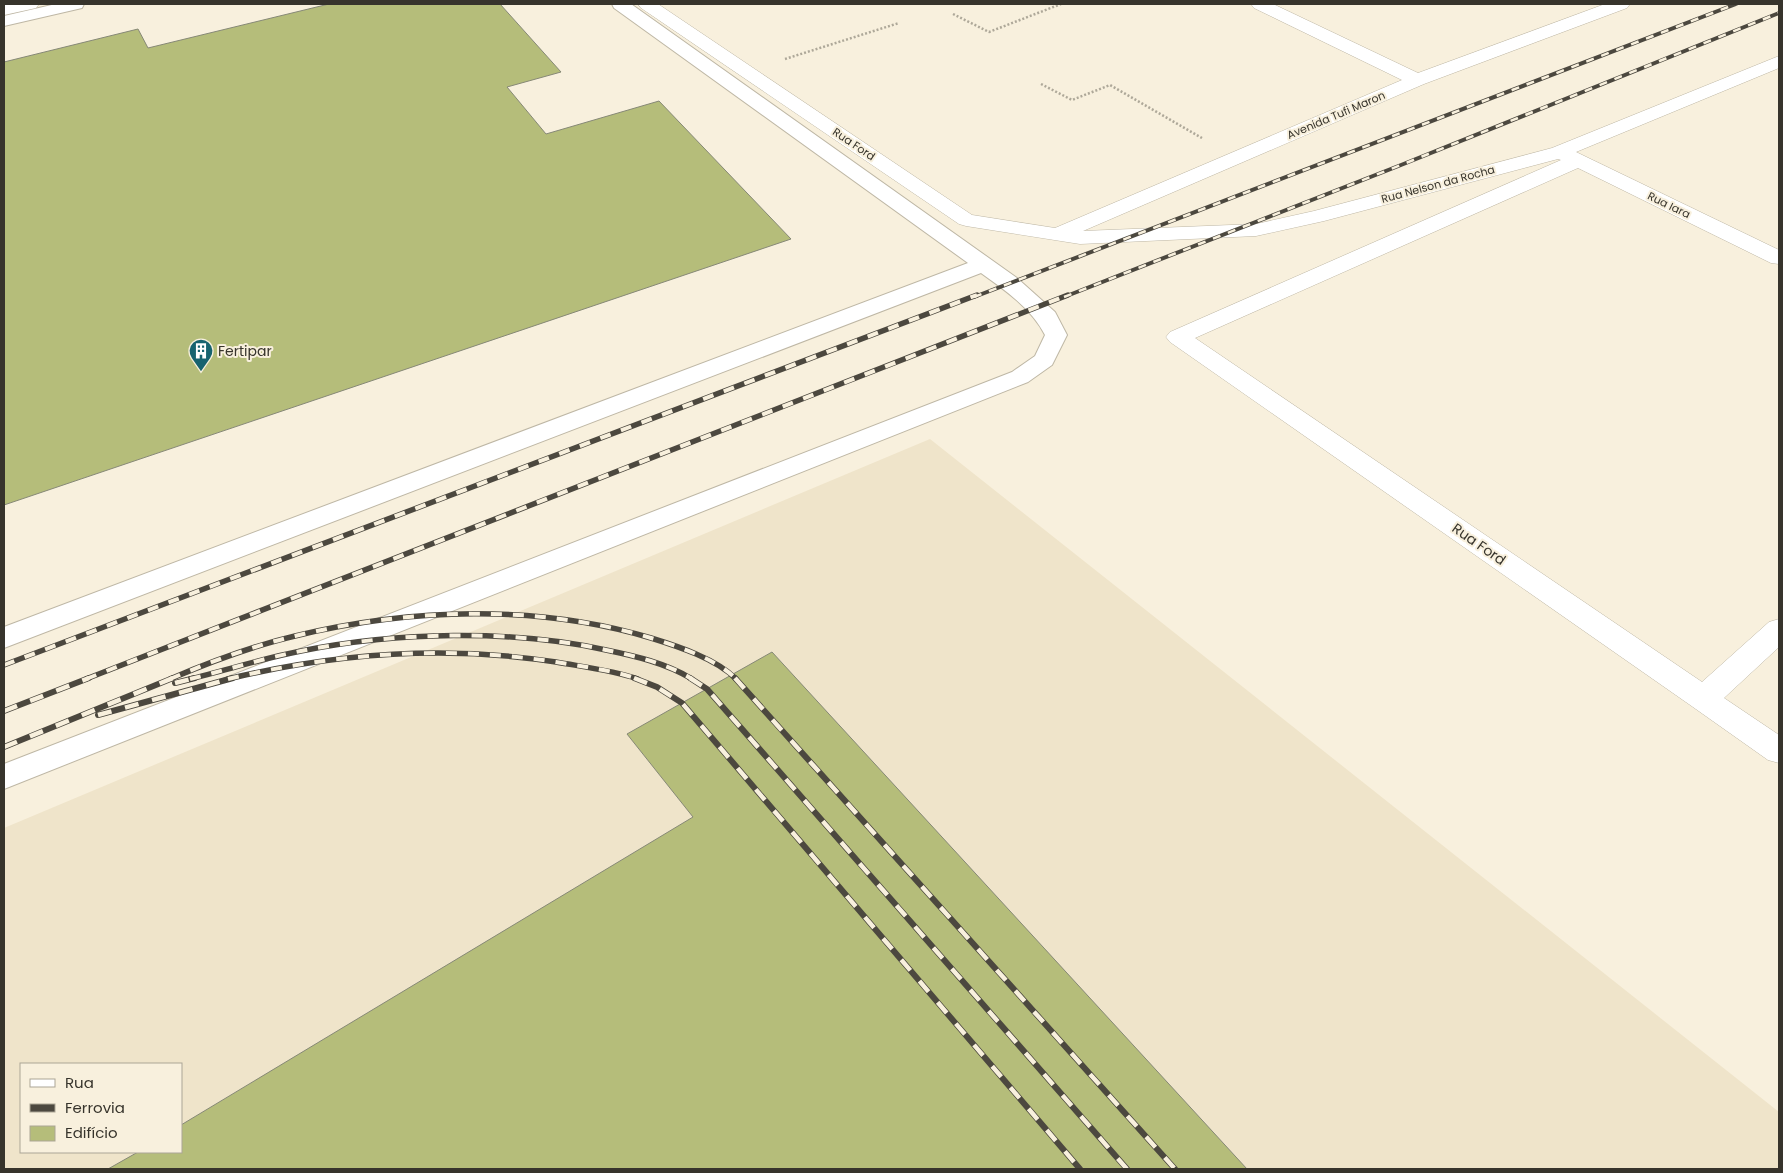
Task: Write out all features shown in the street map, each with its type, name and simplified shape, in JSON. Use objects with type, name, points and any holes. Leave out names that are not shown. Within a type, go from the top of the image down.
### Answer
[{"type":"street","points":[[4,10],[30,4]]},
{"type":"street","name":"Rua Ford","points":[[647,4],[966,220],[1080,238]]},
{"type":"street","points":[[1260,4],[1417,80]]},
{"type":"street","name":"Avenida Tufi Maron","points":[[1055,235],[1417,80],[1620,4]]},
{"type":"street","name":"Rua Nelson da Rocha","points":[[1080,238],[1256,230],[1568,156],[1779,61]]},
{"type":"street","name":"Rua Ford","points":[[1568,156],[1178,337],[1779,751]]},
{"type":"street","name":"Rua Iara","points":[[1568,156],[1779,258]]},
{"type":"street","points":[[1703,698],[1779,630]]},
{"type":"lane","points":[[4,21],[76,4]]},
{"type":"lane","points":[[4,777],[1020,377],[1044,360],[1056,335],[1047,317],[1009,283],[620,4]]},
{"type":"lane","points":[[4,638],[982,265]]},
{"type":"path","points":[[953,14],[989,32],[1061,4]]},
{"type":"path","points":[[746,71],[898,23]]},
{"type":"path","points":[[1041,84],[1072,100],[1110,85],[1237,157]]},
{"type":"shaded area","points":[[930,439],[1779,1112],[1779,1169],[4,1169],[4,828]]},
{"type":"building","name":"Fertipar","points":[[329,4],[500,4],[561,72],[507,87],[546,134],[659,101],[791,239],[4,505],[4,62],[138,29],[148,48]]},
{"type":"building","points":[[772,652],[1247,1169],[108,1169],[136,1153],[182,1153],[182,1124],[693,817],[627,734]]},
{"type":"railway","points":[[974,297],[1736,4]]},
{"type":"railway","points":[[1064,297],[1401,165],[1779,13]]},
{"type":"railway","points":[[4,665],[977,295]]},
{"type":"railway","points":[[86,679],[1068,295]]},
{"type":"railway","points":[[170,679],[231,655],[295,636],[383,620],[428,615],[474,614],[564,619],[608,627],[651,638],[696,654],[718,665],[736,679]]},
{"type":"railway","points":[[190,679],[273,657],[337,645],[375,640],[454,636],[493,636],[570,643],[617,652],[650,661],[682,673],[692,679]]},
{"type":"railway","points":[[228,679],[309,663],[391,654],[432,653],[474,654],[556,662],[618,673],[638,679]]},
{"type":"railway","points":[[4,711],[89,678]]},
{"type":"railway","points":[[4,747],[173,678]]},
{"type":"railway","points":[[175,683],[195,678]]},
{"type":"railway","points":[[98,715],[233,678]]},
{"type":"railway","points":[[634,678],[657,687],[682,703],[1080,1169]]},
{"type":"railway","points":[[690,678],[707,689],[1127,1169]]},
{"type":"railway","points":[[736,679],[1175,1169]]},
{"type":"place","name":"Fertipar","points":[[201,372]]}]
